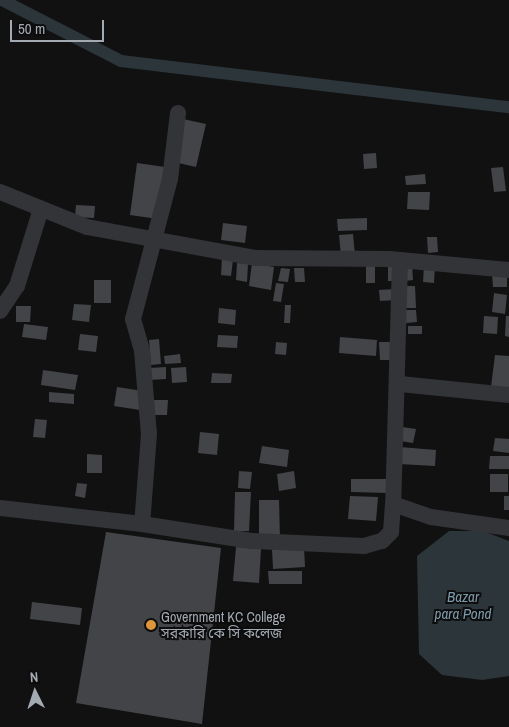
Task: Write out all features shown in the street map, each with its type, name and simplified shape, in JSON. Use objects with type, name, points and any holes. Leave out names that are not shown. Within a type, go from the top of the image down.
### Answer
[{"type":"street","points":[[142,524],[150,434],[142,351],[133,319],[152,238],[170,179],[178,113]]},
{"type":"street","points":[[0,192],[40,212],[87,227],[256,258],[400,260],[509,270]]},
{"type":"street","points":[[0,311],[17,286],[40,212]]},
{"type":"street","points":[[0,508],[142,524],[252,541],[364,546],[382,541],[391,532],[393,504],[400,384],[400,260]]},
{"type":"street","points":[[400,384],[509,396]]},
{"type":"street","points":[[393,504],[431,517],[509,528]]},
{"type":"water","name":"Bazar para Pond","points":[[449,531],[483,531],[509,541],[509,676],[482,680],[442,675],[419,654],[417,556]]},
{"type":"building","points":[[183,119],[206,124],[196,167],[174,162]]},
{"type":"building","points":[[376,153],[377,168],[364,169],[363,154]]},
{"type":"building","points":[[137,163],[165,167],[158,219],[130,215]]},
{"type":"building","points":[[503,167],[506,191],[494,192],[491,168]]},
{"type":"building","points":[[425,174],[426,184],[406,185],[405,176]]},
{"type":"building","points":[[408,192],[430,192],[429,210],[407,209]]},
{"type":"building","points":[[76,205],[95,206],[94,218],[75,217]]},
{"type":"building","points":[[367,218],[367,230],[338,231],[337,219]]},
{"type":"building","points":[[223,223],[247,226],[245,243],[221,240]]},
{"type":"building","points":[[353,234],[355,255],[341,256],[339,235]]},
{"type":"building","points":[[427,237],[437,237],[438,252],[428,253]]},
{"type":"building","points":[[222,258],[233,260],[231,276],[221,275]]},
{"type":"building","points":[[237,263],[248,264],[247,282],[236,280]]},
{"type":"building","points":[[252,263],[274,267],[271,290],[249,286]]},
{"type":"building","points":[[412,264],[413,280],[405,281],[404,265]]},
{"type":"building","points":[[424,265],[435,265],[434,283],[423,282]]},
{"type":"building","points":[[366,266],[375,266],[375,283],[366,283]]},
{"type":"building","points":[[388,266],[397,266],[397,281],[388,281]]},
{"type":"building","points":[[281,268],[290,269],[288,282],[278,281]]},
{"type":"building","points":[[294,268],[304,268],[305,282],[295,282]]},
{"type":"building","points":[[492,274],[507,274],[507,287],[493,287]]},
{"type":"building","points":[[94,280],[111,280],[111,303],[94,303]]},
{"type":"building","points":[[276,283],[284,284],[281,302],[273,301]]},
{"type":"building","points":[[405,286],[415,286],[416,308],[406,308]]},
{"type":"building","points":[[395,289],[396,300],[380,301],[379,290]]},
{"type":"building","points":[[494,293],[507,295],[505,314],[492,312]]},
{"type":"building","points":[[74,304],[91,305],[89,322],[72,320]]},
{"type":"building","points":[[285,305],[291,305],[290,323],[284,323]]},
{"type":"building","points":[[16,306],[31,306],[30,322],[16,322]]},
{"type":"building","points":[[219,308],[236,310],[235,325],[218,323]]},
{"type":"building","points":[[405,310],[416,310],[417,322],[406,323]]},
{"type":"building","points":[[484,316],[498,317],[497,334],[483,333]]},
{"type":"building","points":[[506,316],[509,316],[509,337],[505,336]]},
{"type":"building","points":[[24,324],[48,327],[46,340],[22,337]]},
{"type":"building","points":[[408,326],[422,326],[422,334],[408,334]]},
{"type":"building","points":[[80,334],[98,336],[96,352],[78,350]]},
{"type":"building","points":[[218,335],[238,336],[237,348],[217,347]]},
{"type":"building","points":[[340,337],[377,340],[376,356],[339,353]]},
{"type":"building","points":[[159,339],[161,364],[151,365],[149,340]]},
{"type":"building","points":[[276,342],[287,343],[286,355],[275,354]]},
{"type":"building","points":[[379,342],[396,342],[396,360],[380,360]]},
{"type":"building","points":[[180,354],[181,363],[165,364],[164,356]]},
{"type":"building","points":[[495,355],[509,356],[509,389],[491,387]]},
{"type":"building","points":[[166,367],[166,379],[149,380],[149,368]]},
{"type":"building","points":[[186,367],[187,382],[172,383],[171,368]]},
{"type":"building","points":[[43,370],[78,375],[75,390],[41,385]]},
{"type":"building","points":[[212,373],[232,374],[231,383],[211,383]]},
{"type":"building","points":[[117,387],[143,391],[140,410],[114,406]]},
{"type":"building","points":[[49,392],[74,394],[74,404],[49,402]]},
{"type":"building","points":[[152,400],[168,400],[167,415],[152,415]]},
{"type":"building","points":[[35,419],[47,420],[45,438],[33,437]]},
{"type":"building","points":[[402,427],[416,429],[413,443],[400,441]]},
{"type":"building","points":[[200,432],[219,434],[217,455],[198,453]]},
{"type":"building","points":[[495,438],[509,439],[509,453],[493,451]]},
{"type":"building","points":[[262,446],[289,450],[287,467],[259,463]]},
{"type":"building","points":[[400,447],[436,450],[435,466],[399,464]]},
{"type":"building","points":[[87,454],[102,455],[102,473],[87,473]]},
{"type":"building","points":[[490,456],[509,456],[509,469],[489,469]]},
{"type":"building","points":[[239,471],[252,472],[250,489],[238,488]]},
{"type":"building","points":[[294,471],[296,488],[279,491],[277,474]]},
{"type":"building","points":[[490,474],[508,474],[508,492],[490,492]]},
{"type":"building","points":[[351,479],[388,479],[388,493],[351,492]]},
{"type":"building","points":[[77,483],[87,484],[85,498],[75,496]]},
{"type":"building","points":[[235,492],[251,492],[249,531],[234,531]]},
{"type":"building","points":[[350,496],[378,497],[376,521],[348,519]]},
{"type":"building","points":[[504,496],[509,496],[509,510],[504,510]]},
{"type":"building","points":[[259,500],[279,500],[280,538],[259,538]]},
{"type":"building","name":"Government KC College সরকারি কে সি কলেজ","points":[[106,532],[221,548],[202,724],[76,703]]},
{"type":"building","points":[[236,547],[261,549],[259,583],[233,581]]},
{"type":"building","points":[[304,547],[305,567],[273,569],[272,549]]},
{"type":"building","points":[[268,571],[302,571],[302,584],[269,584]]},
{"type":"building","points":[[32,602],[82,608],[80,625],[30,619]]},
{"type":"waterway","points":[[2,0],[121,61],[509,107]]},
{"type":"place","name":"Government KC College সরকারি কে সি কলেজ","points":[[151,625]]}]
